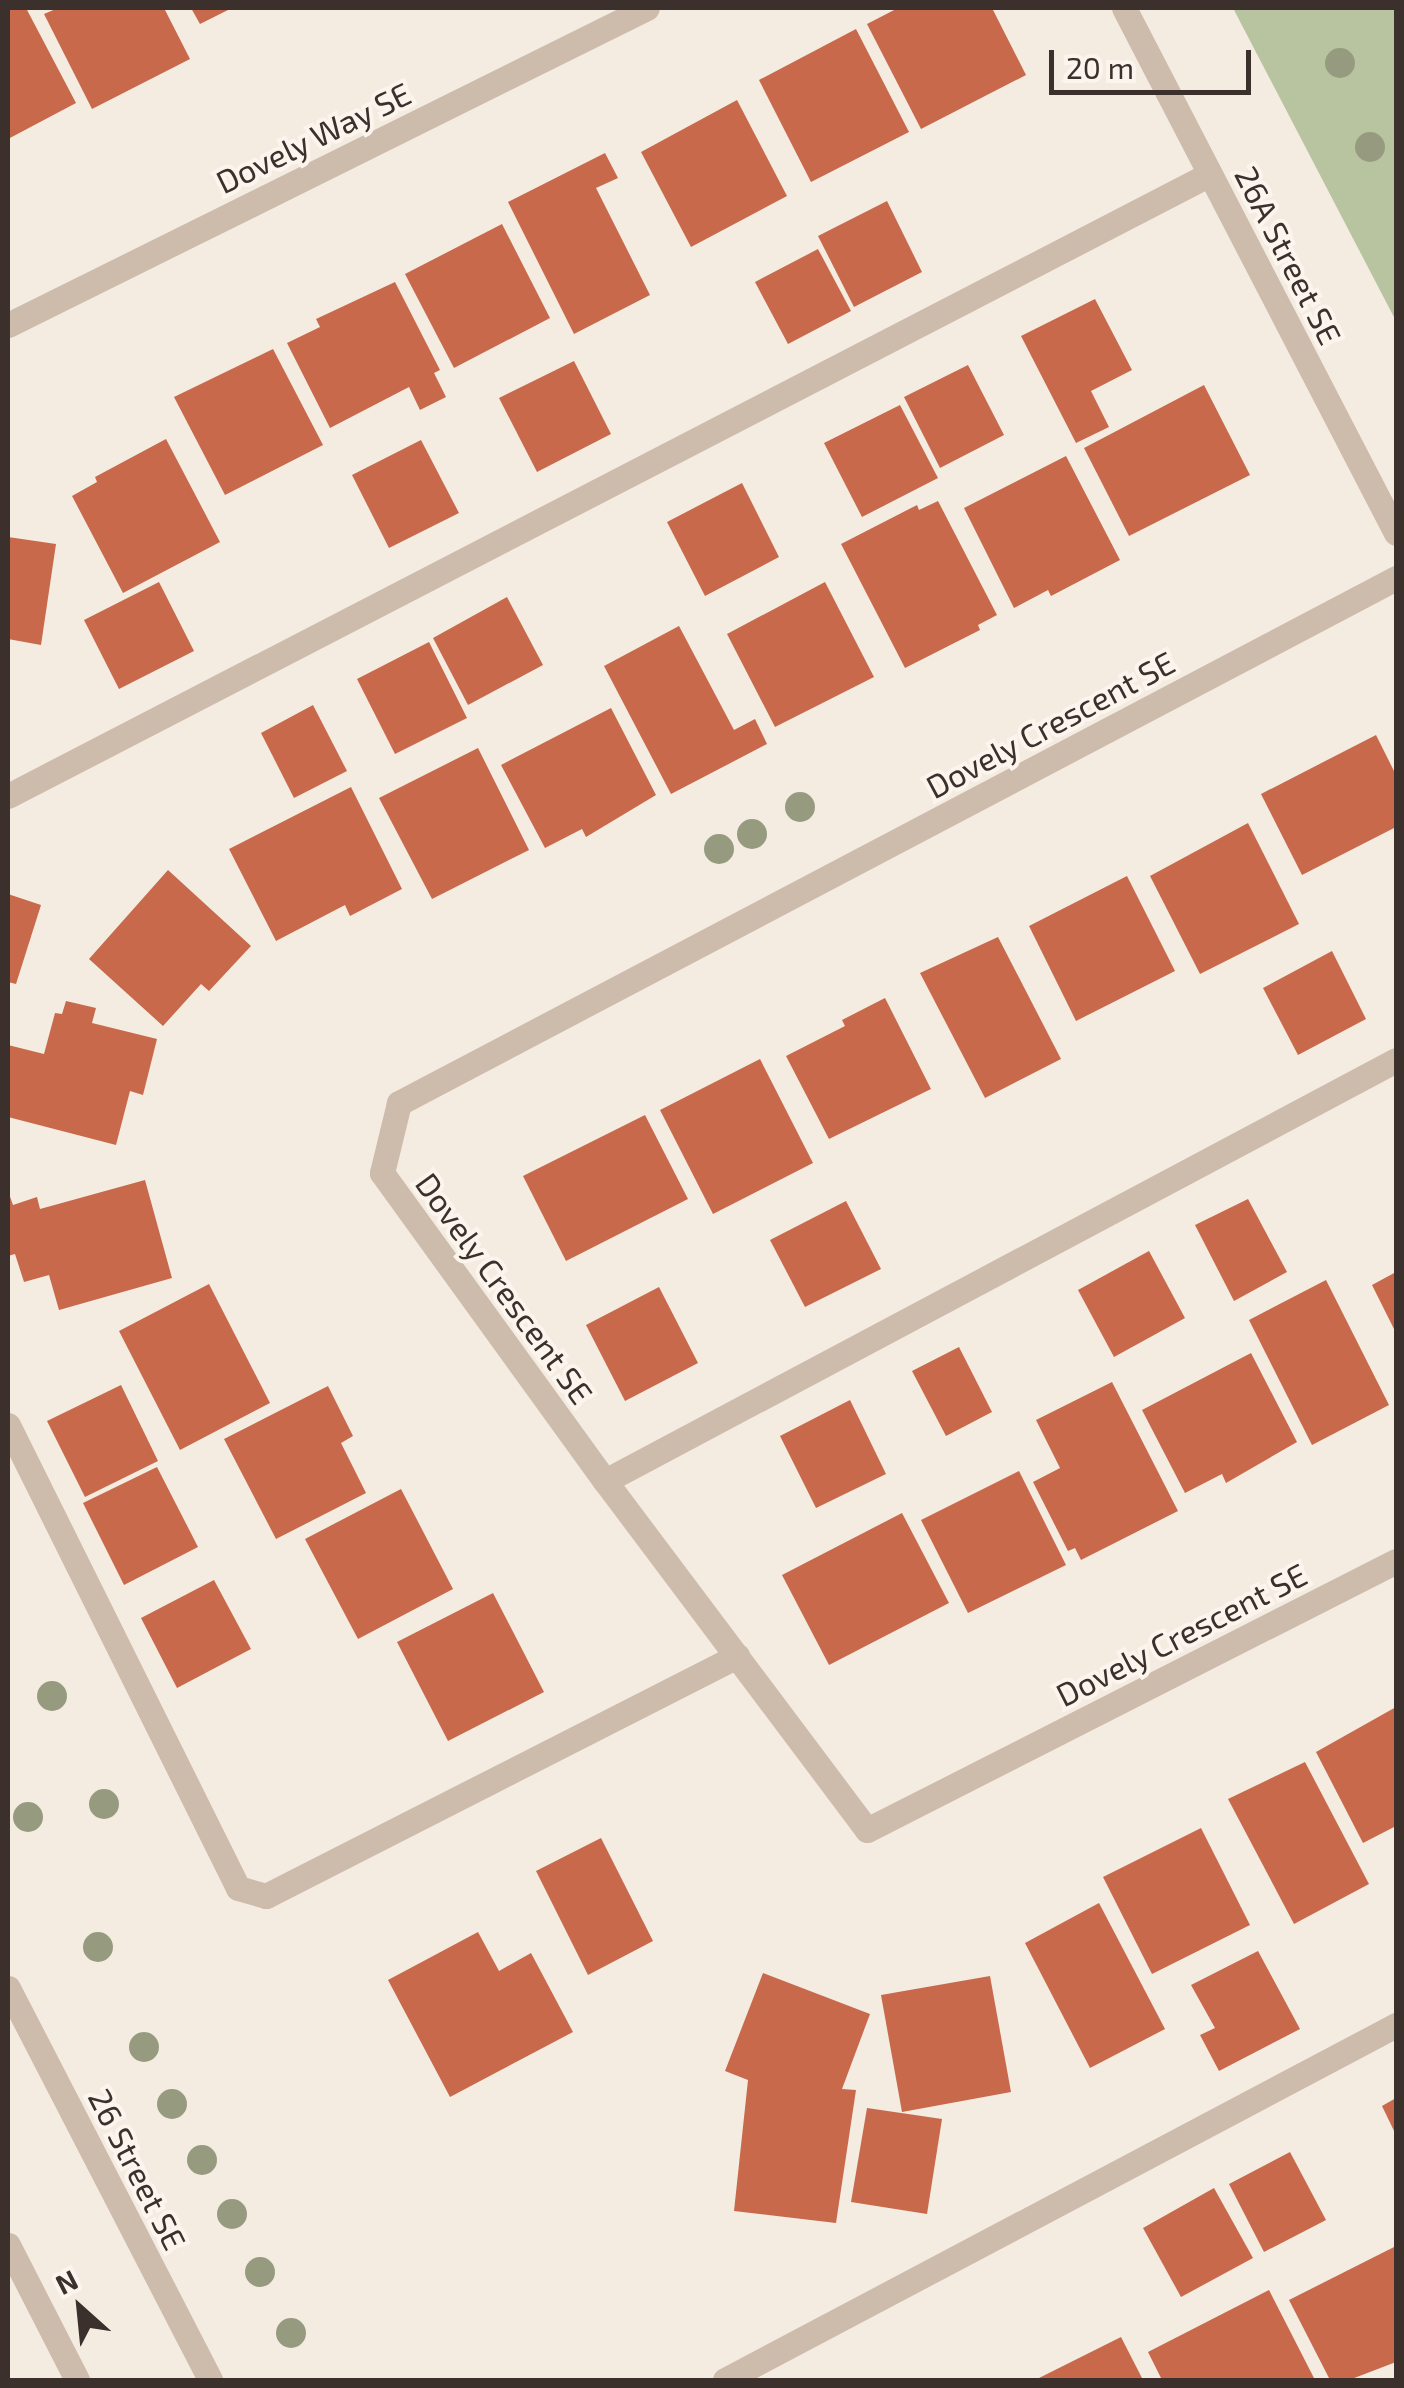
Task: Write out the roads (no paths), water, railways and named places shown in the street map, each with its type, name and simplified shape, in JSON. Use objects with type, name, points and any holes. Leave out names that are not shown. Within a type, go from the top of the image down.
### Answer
[{"type":"street","name":"Dovely Way SE","points":[[8,325],[647,8]]},
{"type":"street","name":"26A Street SE","points":[[1124,8],[1396,533]]},
{"type":"street","points":[[8,796],[1210,174]]},
{"type":"street","name":"Dovely Crescent SE","points":[[1396,578],[398,1103],[382,1173],[867,1830],[1396,1562]]},
{"type":"street","points":[[605,1480],[1396,1060]]},
{"type":"street","points":[[8,1426],[238,1888],[266,1896],[738,1656]]},
{"type":"street","name":"26 Street SE","points":[[8,1988],[210,2380]]},
{"type":"street","points":[[725,2380],[1396,2026]]},
{"type":"street","points":[[8,2245],[77,2380]]}]
